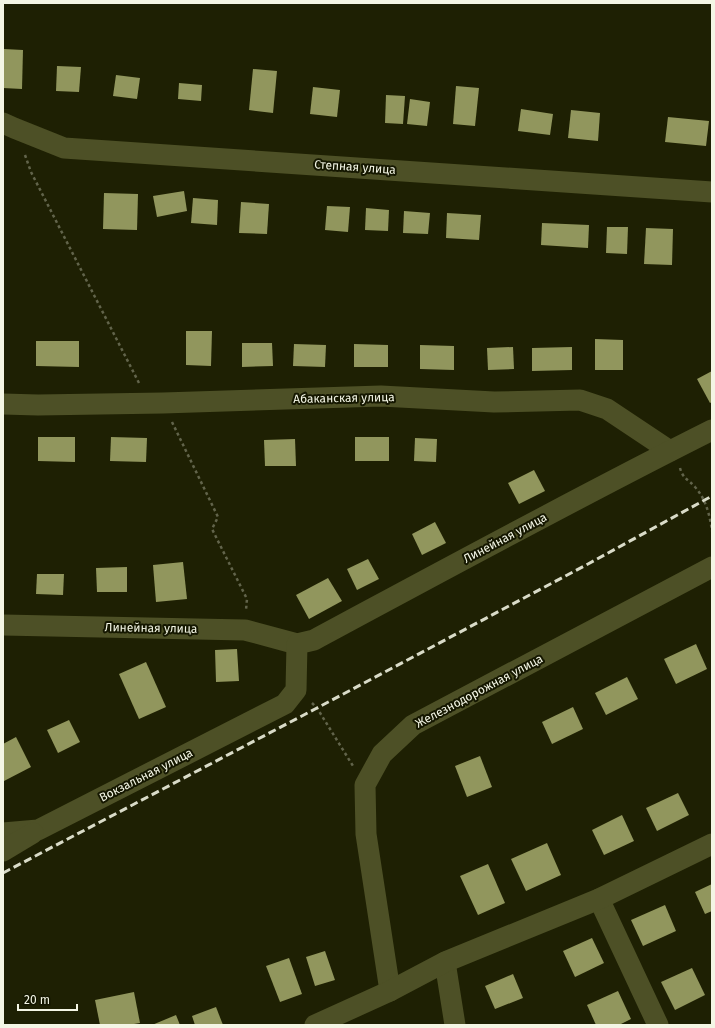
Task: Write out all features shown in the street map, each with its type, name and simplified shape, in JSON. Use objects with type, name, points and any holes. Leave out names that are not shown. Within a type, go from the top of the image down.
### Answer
[{"type":"street","name":"Степная улица","points":[[9,126],[64,148],[712,192]]},
{"type":"street","name":"Абаканская улица","points":[[3,404],[38,405],[163,403],[381,396],[494,402],[580,400],[607,409],[670,451]]},
{"type":"street","name":"Линейная улица","points":[[3,625],[245,630],[298,644],[314,640],[712,430]]},
{"type":"street","name":"Железнодорожная улица","points":[[390,991],[366,834],[365,785],[382,754],[413,726],[712,568]]},
{"type":"street","points":[[290,697],[298,644]]},
{"type":"street","name":"Вокзальная улица","points":[[3,833],[38,830],[290,697]]},
{"type":"street","points":[[3,851],[38,830]]},
{"type":"street","points":[[315,1025],[390,991],[445,962],[599,899],[712,844]]},
{"type":"street","points":[[599,899],[658,1025]]},
{"type":"street","points":[[445,962],[455,1025]]},
{"type":"path","points":[[9,126],[138,382],[163,403],[218,517],[212,529],[247,599],[245,630]]},
{"type":"path","points":[[670,451],[677,454],[682,475],[696,488],[704,500],[712,531]]},
{"type":"path","points":[[290,697],[317,708],[365,785]]},
{"type":"building","points":[[4,49],[23,50],[22,89],[3,88]]},
{"type":"building","points":[[57,66],[81,67],[79,92],[56,91]]},
{"type":"building","points":[[253,69],[277,71],[273,113],[249,110]]},
{"type":"building","points":[[116,75],[140,78],[137,99],[113,96]]},
{"type":"building","points":[[179,83],[202,85],[201,101],[178,99]]},
{"type":"building","points":[[456,86],[479,88],[475,126],[453,124]]},
{"type":"building","points":[[313,87],[340,90],[337,117],[310,114]]},
{"type":"building","points":[[386,95],[405,96],[403,124],[385,123]]},
{"type":"building","points":[[410,99],[430,102],[427,126],[407,124]]},
{"type":"building","points":[[521,109],[553,114],[550,135],[518,131]]},
{"type":"building","points":[[571,110],[600,113],[598,141],[568,138]]},
{"type":"building","points":[[668,117],[709,121],[706,146],[665,142]]},
{"type":"building","points":[[184,191],[187,211],[157,217],[153,196]]},
{"type":"building","points":[[104,193],[138,194],[137,230],[103,229]]},
{"type":"building","points":[[193,198],[218,200],[217,225],[191,223]]},
{"type":"building","points":[[241,202],[269,204],[267,234],[239,233]]},
{"type":"building","points":[[327,206],[350,207],[348,232],[325,230]]},
{"type":"building","points":[[366,208],[389,210],[388,231],[365,230]]},
{"type":"building","points":[[404,211],[430,213],[428,234],[403,233]]},
{"type":"building","points":[[447,213],[481,215],[479,240],[446,238]]},
{"type":"building","points":[[542,223],[589,225],[588,248],[541,245]]},
{"type":"building","points":[[607,227],[628,227],[627,254],[606,253]]},
{"type":"building","points":[[646,228],[673,229],[672,265],[644,264]]},
{"type":"building","points":[[186,331],[212,331],[211,366],[186,365]]},
{"type":"building","points":[[595,339],[623,340],[623,370],[595,370]]},
{"type":"building","points":[[36,341],[79,341],[79,367],[36,366]]},
{"type":"building","points":[[242,343],[272,343],[273,366],[242,367]]},
{"type":"building","points":[[294,344],[326,345],[325,367],[293,366]]},
{"type":"building","points":[[354,344],[388,345],[388,367],[354,367]]},
{"type":"building","points":[[420,345],[454,346],[454,370],[420,369]]},
{"type":"building","points":[[513,347],[514,369],[488,370],[487,348]]},
{"type":"building","points":[[572,347],[572,370],[532,371],[532,348]]},
{"type":"building","points":[[712,371],[712,402],[710,403],[697,379]]},
{"type":"building","points":[[38,437],[75,437],[75,462],[38,461]]},
{"type":"building","points":[[111,437],[147,438],[146,462],[110,461]]},
{"type":"building","points":[[355,437],[389,437],[389,461],[355,461]]},
{"type":"building","points":[[415,438],[437,439],[436,462],[414,461]]},
{"type":"building","points":[[295,439],[296,466],[265,466],[264,440]]},
{"type":"building","points":[[534,470],[545,491],[519,504],[508,483]]},
{"type":"building","points":[[435,522],[446,543],[422,555],[412,534]]},
{"type":"building","points":[[368,559],[379,579],[357,590],[347,569]]},
{"type":"building","points":[[183,562],[187,599],[156,602],[153,565]]},
{"type":"building","points":[[127,567],[127,592],[97,592],[96,568]]},
{"type":"building","points":[[37,574],[64,574],[63,595],[36,594]]},
{"type":"building","points":[[328,578],[342,601],[309,619],[296,595]]},
{"type":"building","points":[[696,644],[707,669],[676,684],[664,659]]},
{"type":"building","points":[[237,649],[239,681],[216,682],[215,650]]},
{"type":"building","points":[[146,662],[166,707],[139,719],[119,674]]},
{"type":"building","points":[[627,677],[638,699],[606,715],[595,693]]},
{"type":"building","points":[[573,707],[583,729],[552,744],[542,722]]},
{"type":"building","points":[[69,720],[80,742],[58,753],[47,730]]},
{"type":"building","points":[[16,737],[31,767],[4,781],[3,744]]},
{"type":"building","points":[[480,756],[492,787],[467,797],[455,766]]},
{"type":"building","points":[[678,793],[689,815],[657,831],[646,808]]},
{"type":"building","points":[[622,815],[634,841],[604,855],[592,830]]},
{"type":"building","points":[[547,843],[561,875],[526,891],[511,859]]},
{"type":"building","points":[[488,864],[505,903],[478,915],[460,876]]},
{"type":"building","points":[[712,884],[712,911],[705,914],[695,892]]},
{"type":"building","points":[[665,905],[676,931],[643,946],[631,920]]},
{"type":"building","points":[[592,938],[604,963],[575,977],[563,951]]},
{"type":"building","points":[[325,951],[335,980],[315,986],[306,957]]},
{"type":"building","points":[[289,958],[302,994],[280,1002],[266,966]]},
{"type":"building","points":[[692,968],[705,995],[675,1010],[661,982]]},
{"type":"building","points":[[513,974],[523,998],[495,1009],[485,986]]},
{"type":"building","points":[[618,991],[631,1019],[619,1025],[596,1025],[587,1005]]},
{"type":"building","points":[[134,992],[140,1023],[128,1025],[100,1025],[95,1000]]},
{"type":"building","points":[[216,1007],[223,1025],[195,1025],[192,1016]]},
{"type":"building","points":[[176,1015],[180,1025],[152,1025]]},
{"type":"railway","points":[[3,873],[588,564],[712,496]]}]
